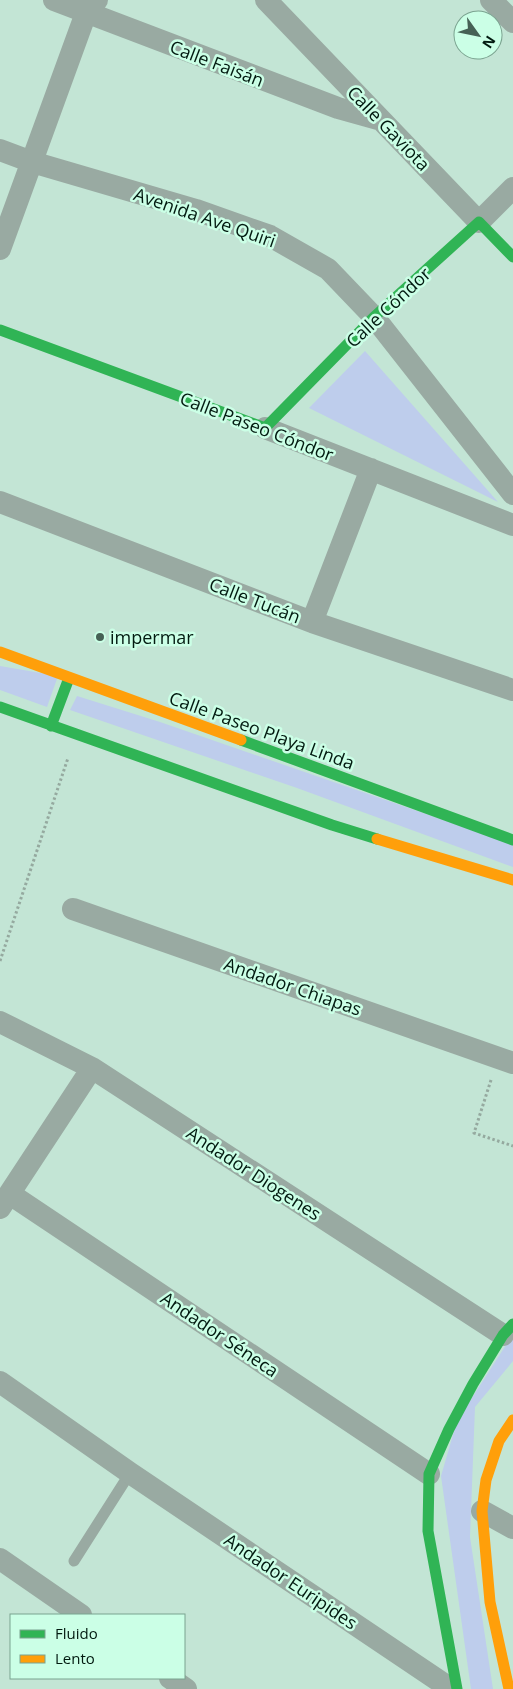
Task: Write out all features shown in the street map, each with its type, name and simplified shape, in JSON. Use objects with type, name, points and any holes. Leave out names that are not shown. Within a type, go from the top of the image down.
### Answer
[{"type":"street","name":"Calle Faisán","points":[[54,0],[92,6],[338,108],[382,121]]},
{"type":"street","name":"Calle Gaviota","points":[[266,0],[513,257]]},
{"type":"street","points":[[491,0],[513,22]]},
{"type":"street","points":[[0,249],[92,6]]},
{"type":"street","name":"Avenida Ave Quiri","points":[[0,150],[32,162],[196,210],[270,236],[328,269],[374,317],[513,494]]},
{"type":"street","name":"Calle Cóndor","points":[[264,428],[374,317],[480,222],[513,188]]},
{"type":"street","name":"Calle Paseo Cóndor","points":[[0,330],[264,428],[513,525]]},
{"type":"street","points":[[312,622],[371,469]]},
{"type":"street","name":"Calle Tucán","points":[[0,502],[312,622],[513,690]]},
{"type":"street","name":"Calle Paseo Playa Linda","points":[[0,652],[513,840]]},
{"type":"street","points":[[51,726],[69,678]]},
{"type":"street","points":[[0,707],[332,825],[513,880]]},
{"type":"street","name":"Andador Chiapas","points":[[73,910],[505,1060]]},
{"type":"street","name":"Andador Diogenes","points":[[0,1022],[92,1068],[508,1329]]},
{"type":"street","points":[[5,1201],[92,1068]]},
{"type":"street","name":"Andador Séneca","points":[[5,1201],[429,1474]]},
{"type":"street","points":[[457,1689],[442,1617],[428,1532],[429,1474],[465,1399],[508,1329]]},
{"type":"street","name":"Andador Euripides","points":[[0,1382],[130,1473],[451,1689]]},
{"type":"street","points":[[510,1688],[490,1602],[482,1511],[486,1480],[499,1441],[513,1420]]},
{"type":"street","points":[[482,1511],[513,1528]]},
{"type":"street","points":[[0,1559],[79,1614]]},
{"type":"street","points":[[171,1679],[186,1689]]},
{"type":"lane","points":[[74,1561],[130,1473]]},
{"type":"path","points":[[0,961],[77,734]]},
{"type":"path","points":[[505,1060],[474,1133],[513,1146]]},
{"type":"shaded area","points":[[365,351],[498,502],[309,408]]},
{"type":"shaded area","points":[[0,666],[58,676],[47,707],[0,690]]},
{"type":"shaded area","points":[[77,696],[160,722],[513,844],[513,867],[297,788],[70,710]]},
{"type":"shaded area","points":[[513,1334],[513,1361],[475,1407],[470,1537],[493,1689],[471,1689],[441,1476],[457,1421]]},
{"type":"traffic: fast","points":[[0,330],[265,428],[374,317],[479,222],[513,257]]},
{"type":"traffic: fast","points":[[51,726],[69,678]]},
{"type":"traffic: fast","points":[[0,707],[332,825],[377,839]]},
{"type":"traffic: fast","points":[[241,740],[513,840]]},
{"type":"traffic: fast","points":[[457,1689],[428,1531],[429,1474],[449,1429],[473,1384],[503,1335],[513,1324]]},
{"type":"traffic: slow","points":[[0,652],[241,740]]},
{"type":"traffic: slow","points":[[377,839],[513,880]]},
{"type":"traffic: slow","points":[[509,1689],[490,1602],[482,1511],[486,1480],[499,1441],[513,1420]]},
{"type":"place","name":"impermar","points":[[100,637]]}]
